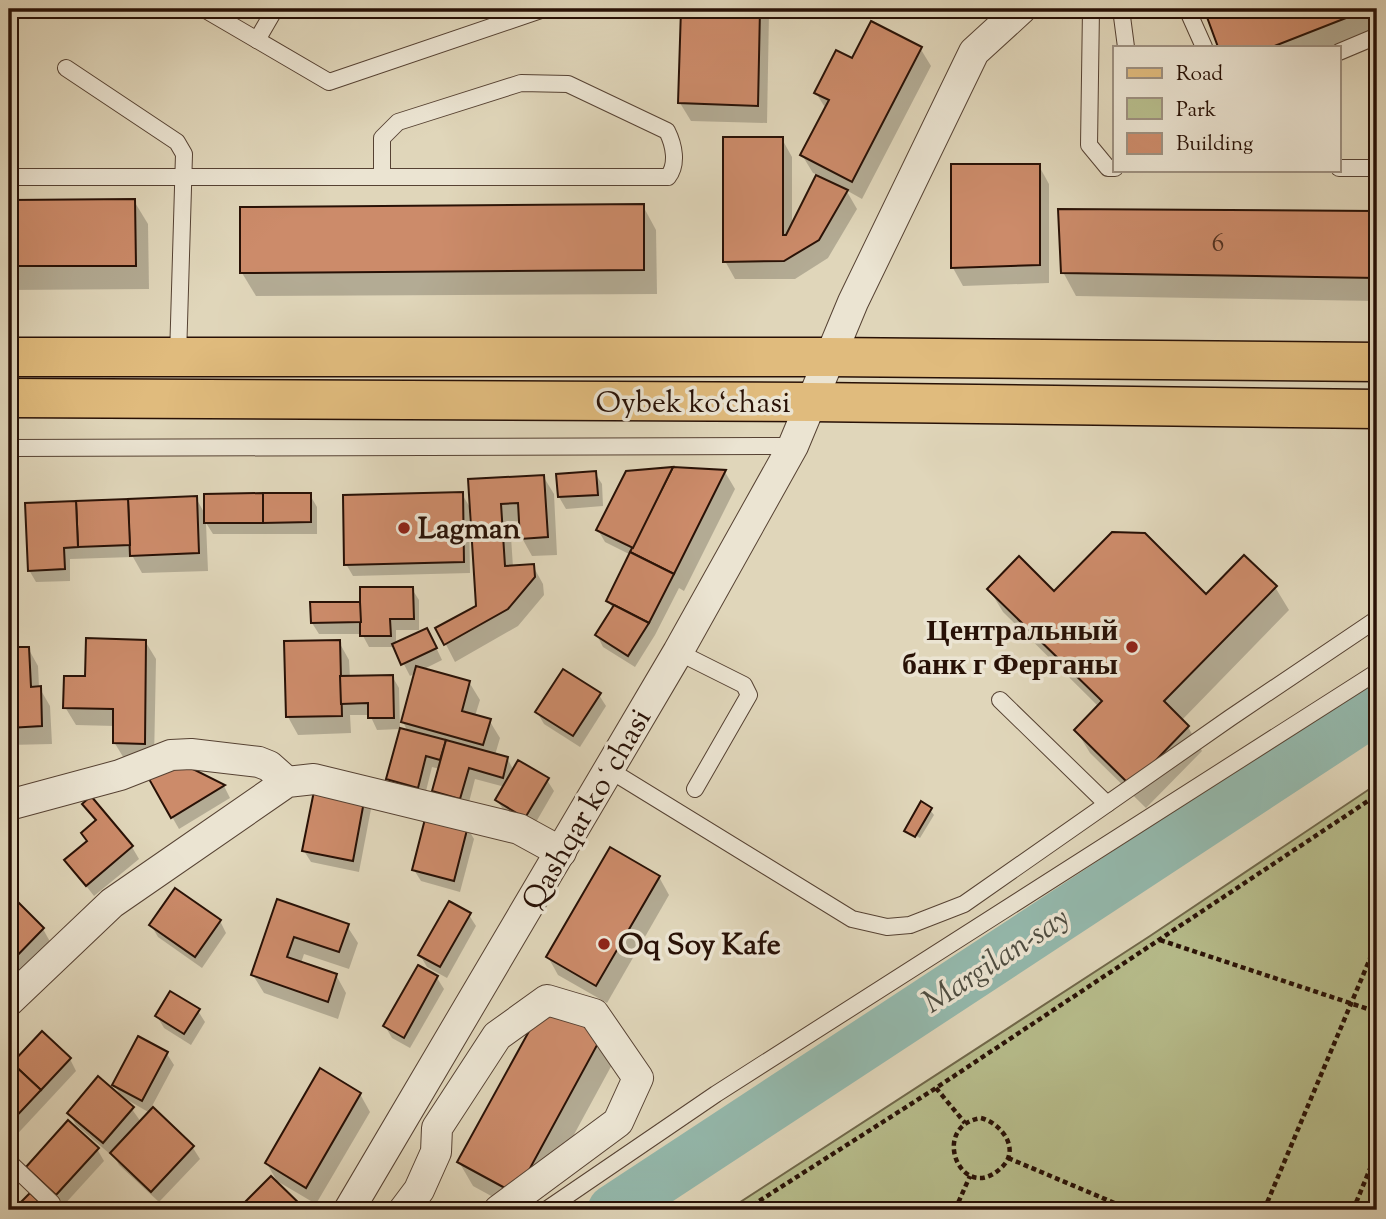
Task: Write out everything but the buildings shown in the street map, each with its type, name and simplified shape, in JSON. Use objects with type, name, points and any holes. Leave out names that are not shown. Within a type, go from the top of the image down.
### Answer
[{"type":"main road","name":"Oybek ko‘chasi","points":[[9,357],[829,357],[1377,362]]},
{"type":"main road","name":"Oybek ko‘chasi","points":[[9,398],[812,402],[1377,409]]},
{"type":"street","name":"Qashqar koʻchasi","points":[[349,1210],[678,652],[793,446],[853,302],[974,52],[1010,11]]},
{"type":"street","points":[[9,805],[120,775],[171,755],[259,762],[269,766],[287,782]]},
{"type":"street","points":[[9,1001],[112,903],[287,782],[314,779],[519,829],[561,852]]},
{"type":"street","points":[[404,1210],[419,1190],[436,1152],[437,1128],[497,1036],[547,1000],[594,1014],[638,1078],[618,1122],[499,1210]]},
{"type":"street","points":[[405,1115],[437,1128]]},
{"type":"lane","points":[[204,9],[330,82],[544,9]]},
{"type":"lane","points":[[257,40],[275,9]]},
{"type":"lane","points":[[1091,9],[1089,145],[1108,168],[1113,168]]},
{"type":"lane","points":[[1187,9],[1205,46]]},
{"type":"lane","points":[[1124,10],[1126,46]]},
{"type":"lane","points":[[1340,52],[1377,36]]},
{"type":"lane","points":[[66,68],[177,142],[184,154],[178,357]]},
{"type":"lane","points":[[9,177],[183,177],[382,177],[668,177],[674,170],[673,142],[667,131],[568,84],[521,83],[398,122],[382,138],[382,177]]},
{"type":"lane","points":[[1340,168],[1377,168]]},
{"type":"lane","points":[[9,448],[793,446]]},
{"type":"lane","points":[[608,769],[852,919],[887,926],[910,925],[964,904],[1377,619]]},
{"type":"lane","points":[[678,652],[744,685],[749,695],[695,789]]},
{"type":"lane","points":[[546,1210],[716,1094],[1377,671]]},
{"type":"lane","points":[[1000,700],[1107,804]]},
{"type":"lane","points":[[9,1162],[52,1203]]},
{"type":"path","points":[[745,1210],[936,1088],[1377,795]]},
{"type":"path","points":[[1160,940],[1377,1012]]},
{"type":"path","points":[[1264,1210],[1377,942]]},
{"type":"path","points":[[936,1088],[965,1123]]},
{"type":"path","points":[[981,1118],[997,1125],[1009,1144],[1008,1158],[1004,1166],[988,1177],[970,1176],[958,1166],[955,1158],[956,1135],[965,1123],[981,1118]]},
{"type":"path","points":[[1353,1210],[1377,1152]]},
{"type":"path","points":[[1008,1158],[1131,1210]]},
{"type":"path","points":[[955,1210],[970,1176]]},
{"type":"path","points":[[1112,1210],[1115,1203]]},
{"type":"green space","points":[[1377,784],[1377,1210],[728,1210],[1150,936]]},
{"type":"waterway","name":"Margilan-say","points":[[613,1210],[1377,708]]},
{"type":"place","name":"Lagman","points":[[404,528]]},
{"type":"place","name":"Центральный банк г Ферганы","points":[[1132,647]]},
{"type":"place","name":"Oq Soy Kafe","points":[[604,944]]}]
